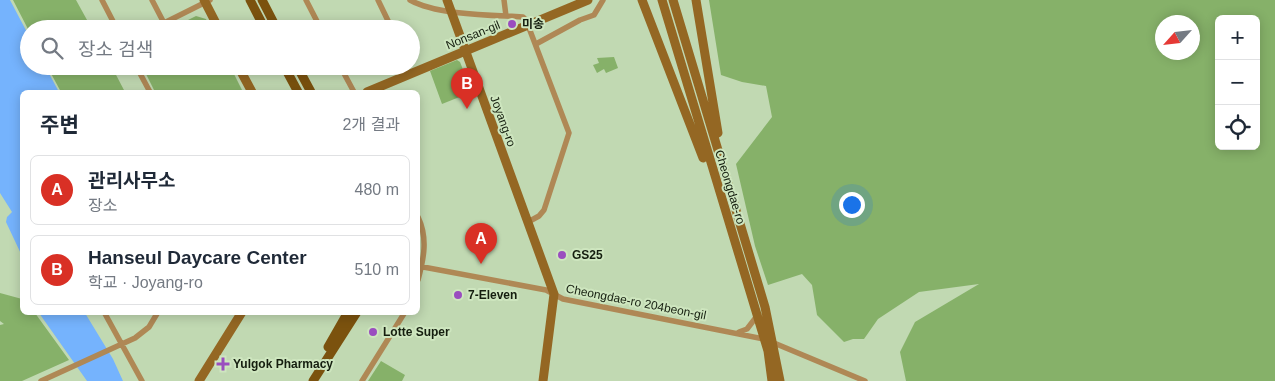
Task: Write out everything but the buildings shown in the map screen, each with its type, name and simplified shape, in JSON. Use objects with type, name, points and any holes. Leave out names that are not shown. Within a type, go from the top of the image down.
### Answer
[{"type":"main road","points":[[250,0],[260,20]]},
{"type":"main road","points":[[262,0],[272,20]]},
{"type":"main road","points":[[289,75],[297,90]]},
{"type":"main road","points":[[302,75],[309,90]]},
{"type":"main road","points":[[306,381],[346,315]]},
{"type":"main road","points":[[313,381],[355,315]]},
{"type":"street","points":[[102,0],[112,20]]},
{"type":"street","points":[[152,0],[162,20]]},
{"type":"street","points":[[306,0],[316,20]]},
{"type":"street","points":[[378,0],[388,20]]},
{"type":"street","points":[[410,0],[421,6],[523,17],[529,26],[569,136],[544,210],[539,216],[528,222]]},
{"type":"street","name":"Joyang-ro","points":[[447,0],[554,294],[543,381]]},
{"type":"street","points":[[504,0],[506,16]]},
{"type":"street","name":"Nonsan-gil","points":[[420,67],[465,52],[588,0]]},
{"type":"street","points":[[536,44],[580,20],[594,15],[603,0]]},
{"type":"street","points":[[642,0],[727,221]]},
{"type":"street","name":"Cheongdae-ro","points":[[662,0],[727,221],[764,338],[772,381]]},
{"type":"street","name":"Cheongdae-ro","points":[[673,0],[774,343],[780,381]]},
{"type":"street","points":[[696,0],[716,124],[738,216]]},
{"type":"street","points":[[170,20],[206,1],[215,20]]},
{"type":"street","points":[[141,75],[149,90]]},
{"type":"street","points":[[243,75],[251,90]]},
{"type":"street","points":[[345,75],[353,90]]},
{"type":"street","name":"Nonsan-gil","points":[[371,90],[401,75]]},
{"type":"street","points":[[420,224],[424,239],[420,261]]},
{"type":"street","name":"Cheongdae-ro 204beon-gil","points":[[420,266],[546,290],[563,299],[764,338]]},
{"type":"street","points":[[106,315],[142,381]]},
{"type":"street","points":[[40,381],[122,345],[145,331],[156,315]]},
{"type":"street","points":[[199,381],[240,315]]},
{"type":"street","points":[[362,381],[403,315]]},
{"type":"street","points":[[738,332],[747,329],[757,316]]},
{"type":"street","points":[[764,338],[865,381]]},
{"type":"green space","points":[[13,0],[76,0],[87,20],[23,20]]},
{"type":"green space","points":[[709,0],[1275,0],[1275,381],[906,381],[900,352],[915,322],[979,284],[919,292],[878,319],[864,339],[853,339],[844,342],[817,315],[812,285],[802,274],[768,285],[755,246],[736,164],[772,117],[766,86],[742,82],[721,75]]},
{"type":"green space","points":[[196,16],[206,20],[188,20]]},
{"type":"green space","points":[[614,57],[618,68],[606,73],[604,69],[597,73],[593,65],[599,63],[597,58]]},
{"type":"green space","points":[[457,60],[460,62],[472,92],[442,104],[430,71]]},
{"type":"green space","points":[[52,75],[116,75],[124,90],[60,90]]},
{"type":"green space","points":[[146,75],[234,75],[242,90],[154,90]]},
{"type":"green space","points":[[0,293],[20,298],[20,315],[36,315],[69,360],[22,381],[0,381],[0,325],[4,324],[0,321]]},
{"type":"green space","points":[[381,361],[405,375],[402,381],[368,381]]},
{"type":"water","points":[[0,0],[10,0],[21,20],[20,75],[50,75],[58,90],[20,90],[20,252],[6,222],[7,217],[12,212],[0,193]]},
{"type":"water","points":[[40,315],[86,315],[113,359],[123,381],[87,381]]},
{"type":"place","name":"미송","points":[[512,24]]},
{"type":"place","name":"Hanseul Daycare Center","points":[[467,109]]},
{"type":"place","name":"GS25","points":[[562,255]]},
{"type":"place","name":"관리사무소","points":[[481,264]]},
{"type":"place","name":"7-Eleven","points":[[458,295]]},
{"type":"place","name":"Lotte Super","points":[[373,332]]},
{"type":"place","name":"Yulgok Pharmacy","points":[[223,364]]}]
